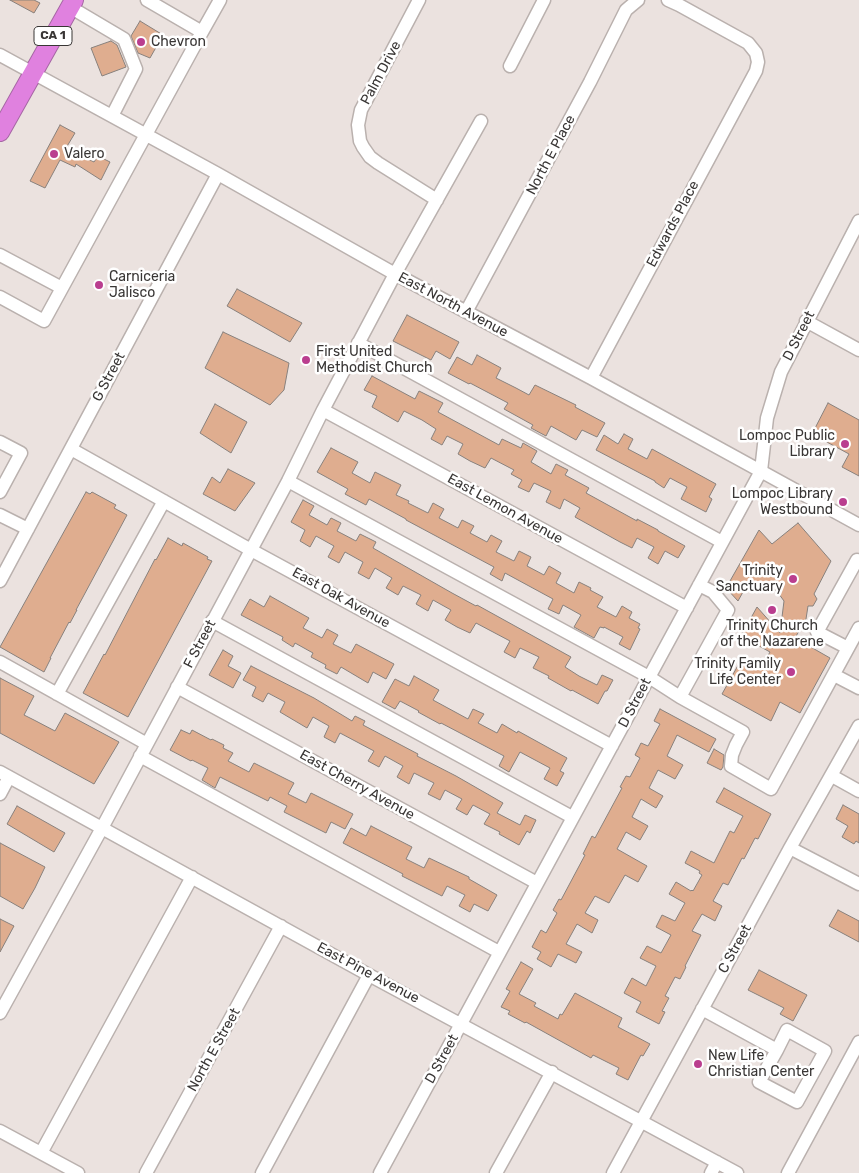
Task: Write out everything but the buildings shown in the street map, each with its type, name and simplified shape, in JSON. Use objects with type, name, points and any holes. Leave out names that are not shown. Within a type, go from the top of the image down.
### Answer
[{"type":"highway","name":"CA 1","points":[[0,132],[72,3]]},
{"type":"street","points":[[147,0],[202,32]]},
{"type":"street","points":[[0,297],[44,321],[220,0]]},
{"type":"street","name":"Palm Drive","points":[[419,0],[360,110],[358,125],[360,141],[370,157],[437,200]]},
{"type":"street","points":[[510,66],[544,0]]},
{"type":"street","name":"North E Place","points":[[466,312],[590,82],[626,10],[638,0]]},
{"type":"street","name":"Edwards Place","points":[[591,378],[756,71],[758,62],[756,53],[748,44],[673,2]]},
{"type":"street","points":[[72,3],[124,39],[136,69],[112,116]]},
{"type":"street","name":"East North Avenue","points":[[0,55],[218,174],[395,274],[591,378],[859,525]]},
{"type":"street","points":[[395,274],[481,121]]},
{"type":"street","name":"G Street","points":[[0,581],[218,174]]},
{"type":"street","name":"D Street","points":[[380,1173],[761,471],[767,418],[780,372],[859,221]]},
{"type":"street","points":[[0,255],[62,288]]},
{"type":"street","name":"F Street","points":[[0,1013],[102,828],[288,481],[323,410],[395,274]]},
{"type":"street","points":[[806,321],[859,350]]},
{"type":"street","points":[[358,343],[722,542]]},
{"type":"street","name":"East Lemon Avenue","points":[[323,410],[687,608]]},
{"type":"street","points":[[0,442],[21,453],[0,492]]},
{"type":"street","name":"East Oak Avenue","points":[[71,449],[251,550],[612,746]]},
{"type":"street","points":[[288,481],[649,677],[680,697],[743,732],[732,755],[731,766],[771,789],[859,628]]},
{"type":"street","points":[[57,694],[164,501]]},
{"type":"street","points":[[0,514],[28,529]]},
{"type":"street","points":[[848,648],[817,632],[857,560],[859,561]]},
{"type":"street","points":[[680,697],[728,610],[713,592],[699,585]]},
{"type":"street","points":[[212,621],[572,817]]},
{"type":"street","points":[[0,662],[57,694],[143,750],[499,952]]},
{"type":"street","points":[[834,675],[859,688]]},
{"type":"street","name":"East Cherry Avenue","points":[[177,687],[536,883]]},
{"type":"street","name":"C Street","points":[[613,1173],[790,848],[859,726]]},
{"type":"street","points":[[0,794],[5,775]]},
{"type":"street","name":"East Pine Avenue","points":[[5,775],[641,1120],[714,1167],[738,1173]]},
{"type":"street","points":[[832,776],[859,791]]},
{"type":"street","points":[[790,848],[859,884]]},
{"type":"street","points":[[41,1153],[192,877]]},
{"type":"street","name":"North E Street","points":[[146,1173],[281,926]]},
{"type":"street","points":[[262,1173],[369,974]]},
{"type":"street","points":[[702,1009],[777,1050]]},
{"type":"street","points":[[787,1030],[825,1051],[797,1102],[759,1082],[777,1050],[787,1030]]},
{"type":"street","points":[[788,1173],[859,1042]]},
{"type":"street","points":[[496,1173],[552,1072]]},
{"type":"street","points":[[0,1131],[78,1173]]},
{"type":"place","name":"Chevron","points":[[141,42]]},
{"type":"place","name":"Valero","points":[[54,154]]},
{"type":"place","name":"Carniceria Jalisco","points":[[99,285]]},
{"type":"place","name":"First United Methodist Church","points":[[306,360]]},
{"type":"place","name":"Lompoc Public Library","points":[[845,444]]},
{"type":"place","name":"Lompoc Library Westbound","points":[[843,502]]},
{"type":"place","name":"Trinity Sanctuary","points":[[793,579]]},
{"type":"place","name":"Trinity Church of the Nazarene","points":[[772,610]]},
{"type":"place","name":"Trinity Family Life Center","points":[[791,672]]},
{"type":"place","name":"New Life Christian Center","points":[[698,1064]]}]
